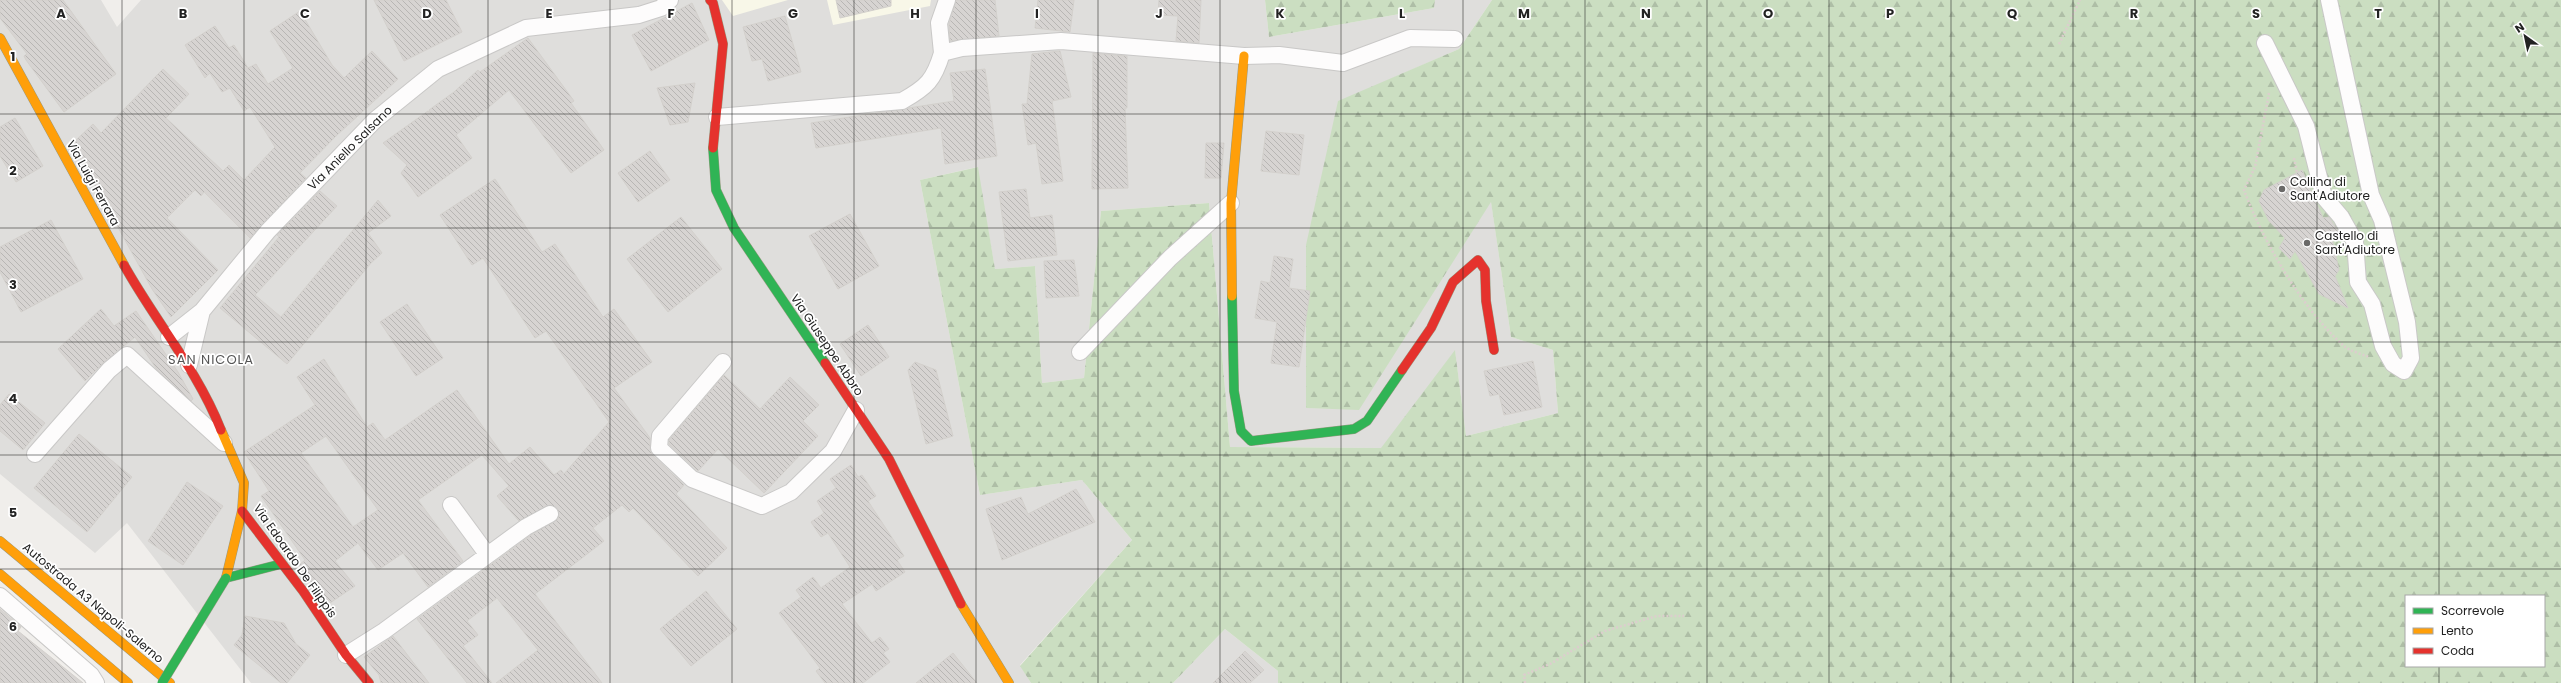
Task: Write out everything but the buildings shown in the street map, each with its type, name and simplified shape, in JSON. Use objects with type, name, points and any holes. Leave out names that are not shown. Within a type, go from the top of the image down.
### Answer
[{"type":"main road","name":"Via Giuseppe Abbro","points":[[710,0],[713,3],[723,44],[713,151],[716,190],[734,228],[889,459],[970,619],[1009,683]]},
{"type":"main road","name":"Via Luigi Ferrara","points":[[0,38],[141,296],[169,337]]},
{"type":"main road","points":[[1244,56],[1231,203],[1234,392],[1241,431],[1251,440],[1354,429],[1367,421],[1431,328],[1453,282],[1478,260],[1485,270],[1486,301],[1494,350]]},
{"type":"main road","name":"Via Edoardo De Filippis","points":[[169,337],[189,366],[213,410],[226,444],[244,483],[242,511],[303,591],[346,655],[369,683]]},
{"type":"main road","points":[[162,683],[226,578],[242,511]]},
{"type":"main road","name":"Autostrada A3 Napoli-Salerno","points":[[0,541],[170,683]]},
{"type":"main road","points":[[260,552],[268,546]]},
{"type":"main road","points":[[226,578],[248,561]]},
{"type":"main road","points":[[226,578],[281,564]]},
{"type":"main road","points":[[0,574],[128,683]]},
{"type":"street","name":"Via Aniello Salsano","points":[[169,337],[202,311],[268,231],[375,120],[438,69],[526,28],[639,15],[661,8],[670,0]]},
{"type":"street","points":[[717,117],[902,101],[922,90],[936,74],[942,53],[939,24],[947,0]]},
{"type":"street","points":[[2265,43],[2306,126],[2324,197],[2341,217],[2355,242],[2358,282],[2372,304],[2382,346],[2393,364],[2404,371],[2412,358],[2402,295],[2382,220],[2371,196],[2329,0]]},
{"type":"street","points":[[942,53],[962,48],[1061,41],[1244,56],[1279,55],[1344,63],[1410,38],[1455,40]]},
{"type":"street","points":[[1080,352],[1170,258],[1231,203]]},
{"type":"street","name":"Via Aniello Salsano","points":[[189,366],[202,311]]},
{"type":"street","points":[[35,454],[109,370],[127,355],[226,444]]},
{"type":"street","points":[[724,362],[660,436],[659,448],[692,479],[762,506],[791,492],[833,451],[856,410]]},
{"type":"street","points":[[451,505],[487,554]]},
{"type":"street","points":[[346,655],[384,630],[526,527],[550,514]]},
{"type":"street","points":[[0,596],[91,675],[96,683]]},
{"type":"path","points":[[2059,44],[2080,0]]},
{"type":"path","points":[[2275,63],[2256,168],[2244,190],[2265,240],[2315,315],[2345,347],[2376,360]]},
{"type":"path","points":[[1525,683],[1524,676],[1550,664],[1605,631],[1657,616],[1684,616]]},
{"type":"shaded area","points":[[0,0],[101,0],[117,27],[141,0],[1265,0],[1269,37],[1434,8],[1435,0],[1492,0],[1459,49],[1338,102],[1306,408],[1359,409],[1491,201],[1511,337],[1553,350],[1558,413],[1466,436],[1455,351],[1382,448],[1230,447],[1209,203],[1101,211],[1084,378],[1042,383],[1035,266],[995,269],[977,167],[920,180],[980,495],[1082,480],[1132,540],[1020,665],[1031,683],[251,683],[127,523],[95,553],[0,474]]},
{"type":"shaded area","points":[[722,0],[788,0],[733,16]]},
{"type":"shaded area","points":[[827,0],[931,0],[930,6],[833,25]]},
{"type":"shaded area","points":[[1225,629],[1278,671],[1278,683],[1173,683]]},
{"type":"green space","points":[[1265,0],[1435,0],[1434,8],[1269,37]]},
{"type":"green space","points":[[1492,0],[2561,0],[2561,683],[1278,683],[1278,671],[1225,629],[1173,683],[1031,683],[1020,666],[1132,540],[1082,480],[980,495],[920,180],[978,167],[995,269],[1035,266],[1042,383],[1084,378],[1101,211],[1209,203],[1230,447],[1381,448],[1455,350],[1466,436],[1558,413],[1553,350],[1511,337],[1491,202],[1359,410],[1306,408],[1306,245],[1338,101],[1459,49]]},
{"type":"traffic: fast","points":[[713,148],[716,190],[734,228],[825,363]]},
{"type":"traffic: fast","points":[[1232,296],[1234,391],[1241,431],[1251,441],[1354,429],[1367,421],[1402,370]]},
{"type":"traffic: fast","points":[[226,578],[281,564]]},
{"type":"traffic: fast","points":[[162,683],[226,578]]},
{"type":"traffic: slow","points":[[0,38],[124,265]]},
{"type":"traffic: slow","points":[[1232,296],[1231,203],[1244,56]]},
{"type":"traffic: slow","points":[[221,430],[244,483],[242,511],[226,578]]},
{"type":"traffic: slow","points":[[0,541],[170,683]]},
{"type":"traffic: slow","points":[[0,574],[128,683]]},
{"type":"traffic: slow","points":[[961,604],[1009,683]]},
{"type":"traffic: jam","points":[[710,0],[713,3],[723,44],[713,148]]},
{"type":"traffic: jam","points":[[1402,370],[1431,328],[1453,282],[1478,260],[1485,270],[1486,301],[1494,350]]},
{"type":"traffic: jam","points":[[124,265],[200,386],[221,430]]},
{"type":"traffic: jam","points":[[825,363],[889,459],[961,604]]},
{"type":"traffic: jam","points":[[242,511],[303,591],[346,655],[369,683]]},
{"type":"place","name":"Collina di Sant'Adiutore","points":[[2282,189]]},
{"type":"place","name":"Castello di Sant'Adiutore","points":[[2307,243]]},
{"type":"district","name":"SAN NICOLA","points":[[211,359]]}]
